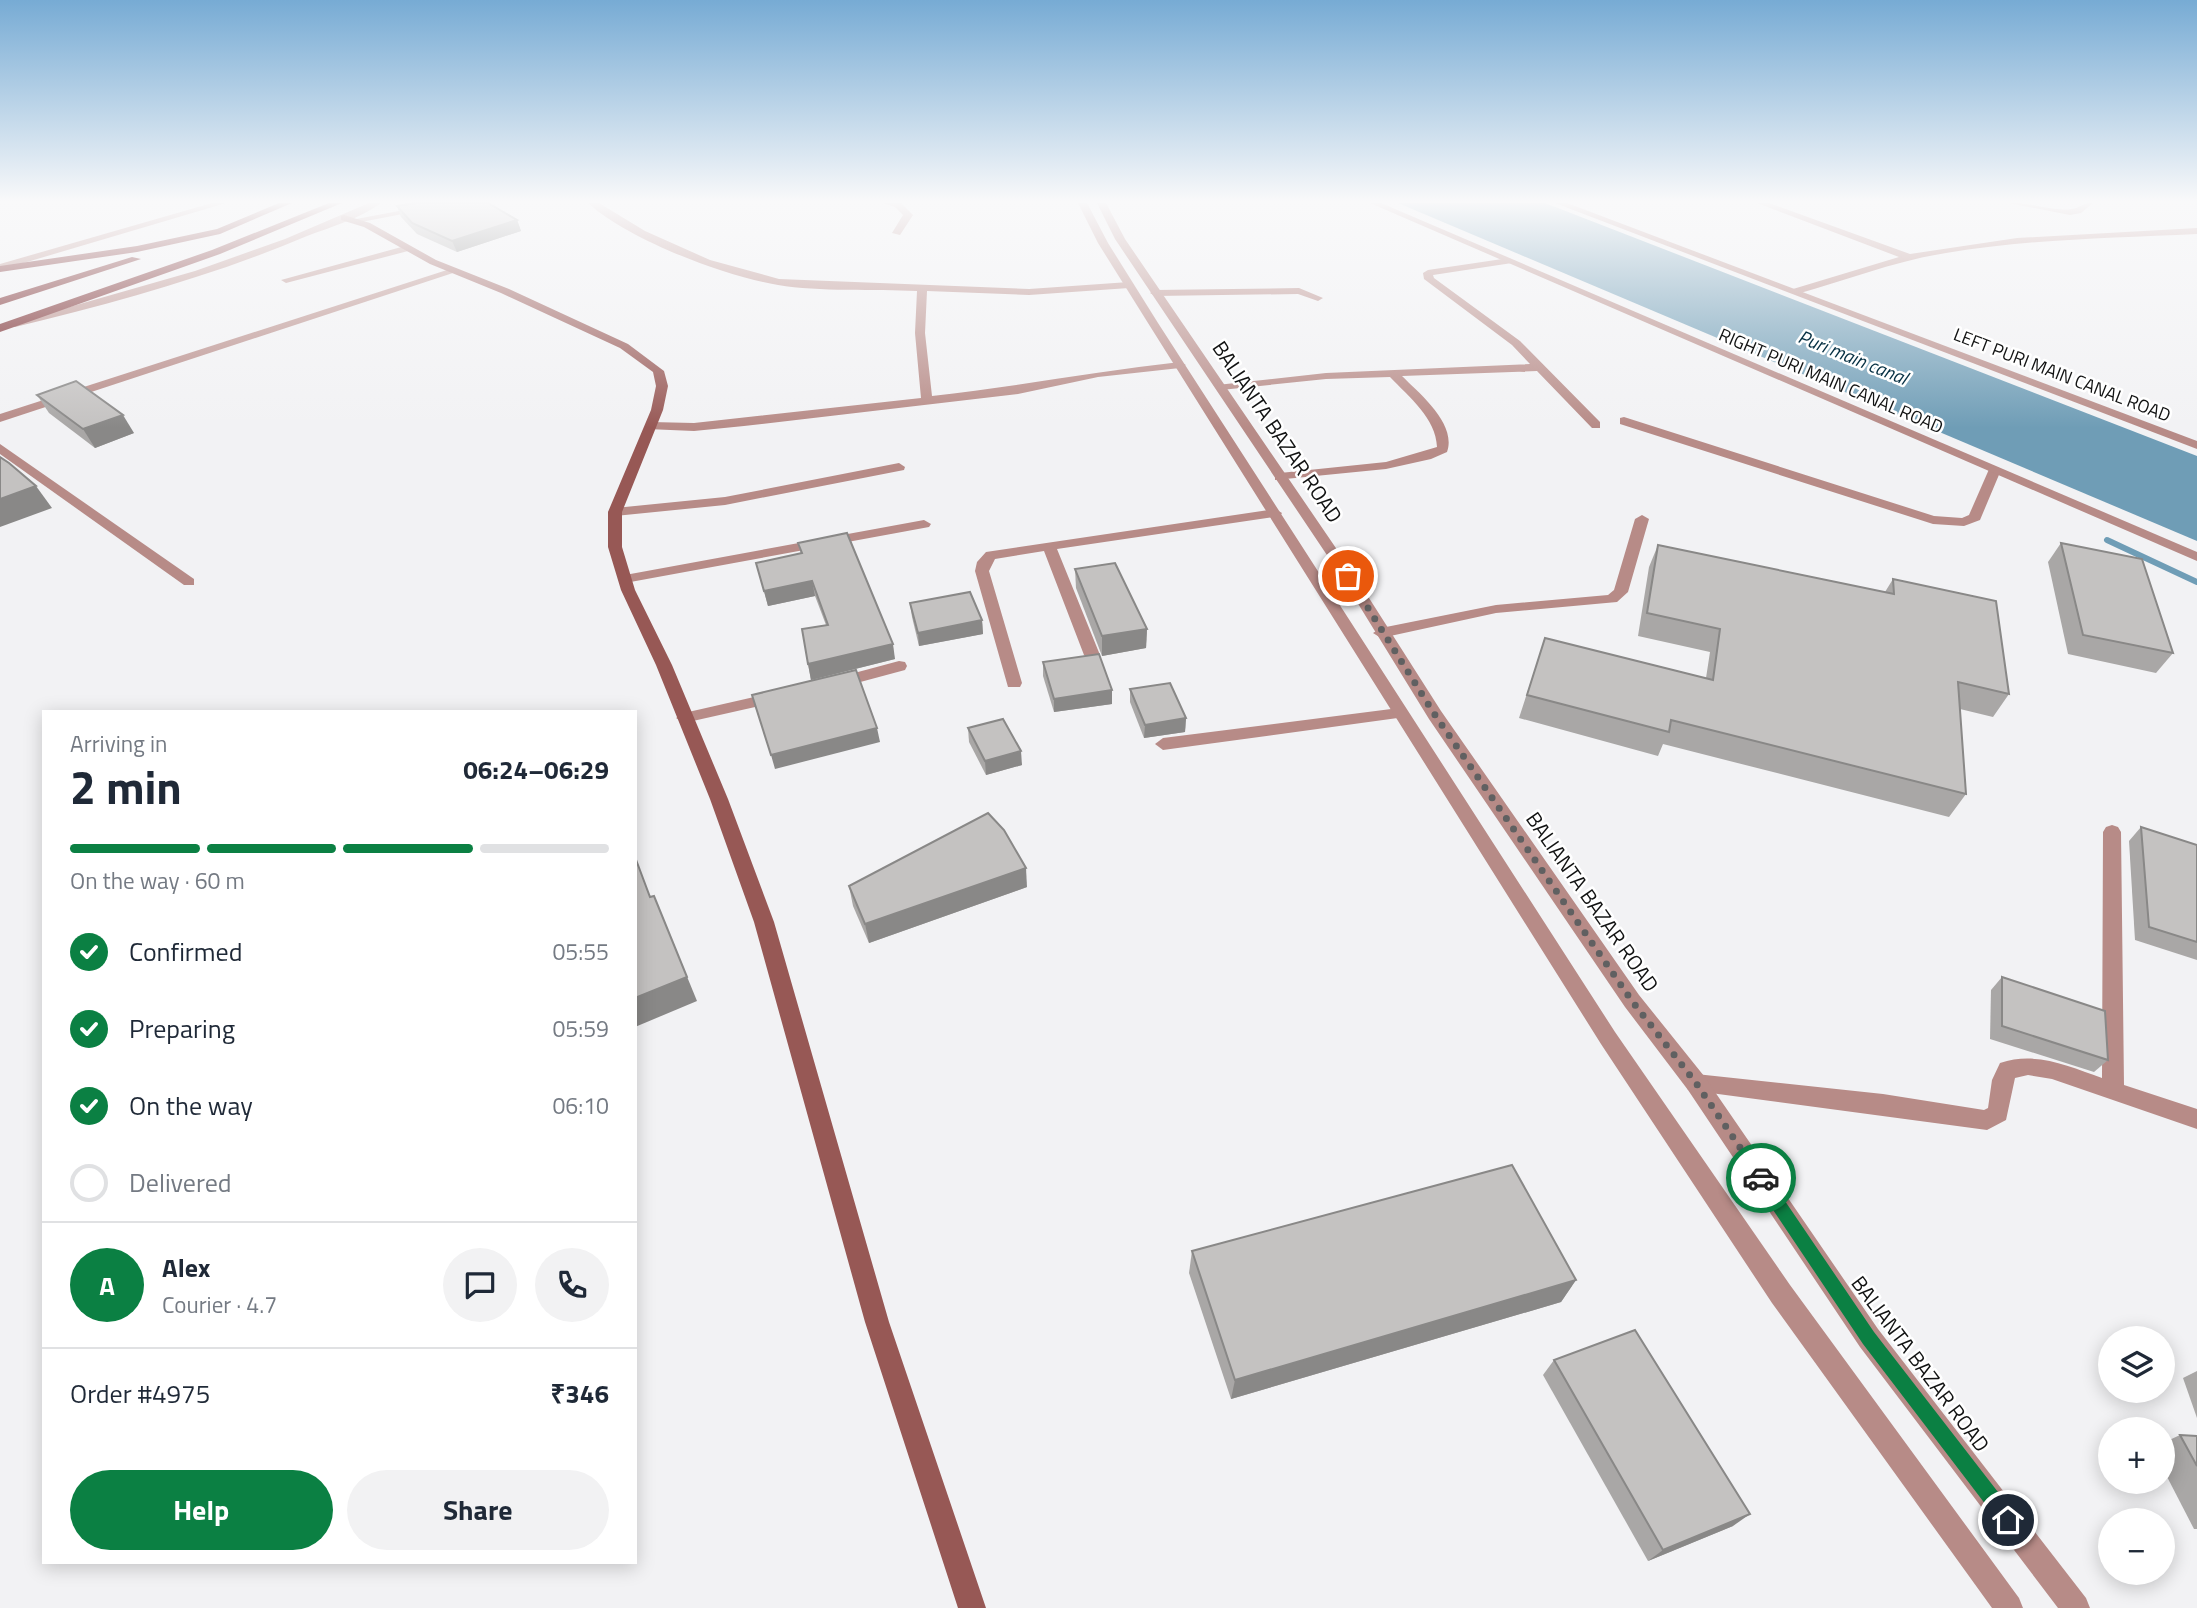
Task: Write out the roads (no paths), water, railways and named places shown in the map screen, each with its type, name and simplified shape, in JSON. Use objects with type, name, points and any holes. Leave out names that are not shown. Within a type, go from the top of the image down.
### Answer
[{"type":"highway","points":[[0,302],[74,278]]},
{"type":"highway","points":[[3,327],[139,278]]},
{"type":"main road","points":[[470,278],[588,329],[650,363],[658,371],[662,386],[650,426],[615,512],[615,547],[625,579],[719,799],[764,922],[877,1322],[972,1608]]},
{"type":"street","points":[[3,327],[125,297],[175,278]]},
{"type":"street","points":[[286,280],[294,278]]},
{"type":"street","points":[[0,418],[432,278]]},
{"type":"street","points":[[755,278],[922,290],[1029,292],[1129,285]]},
{"type":"street","name":"BALIANTA BAZAR ROAD","points":[[1125,278],[1608,1038],[1781,1294],[2009,1608]]},
{"type":"street","name":"BALIANTA BAZAR ROAD","points":[[1145,278],[1348,576],[1381,633],[1624,990],[1696,1083],[1869,1338],[2076,1608]]},
{"type":"street","points":[[1429,278],[1509,337],[1596,425]]},
{"type":"street","name":"RIGHT PURI MAIN CANAL ROAD","points":[[1549,278],[2197,557]]},
{"type":"street","name":"LEFT PURI MAIN CANAL ROAD","points":[[1762,278],[2197,445]]},
{"type":"street","points":[[1797,291],[1840,278]]},
{"type":"street","points":[[922,290],[919,332],[927,401]]},
{"type":"street","points":[[1155,293],[1286,290],[1299,291],[1318,298]]},
{"type":"street","points":[[650,426],[694,427],[927,401],[1018,390],[1098,374],[1180,365]]},
{"type":"street","points":[[1221,387],[1326,376],[1540,367]]},
{"type":"street","points":[[1280,477],[1402,462],[1443,449],[1445,436],[1439,426],[1394,374]]},
{"type":"street","points":[[1624,421],[1897,511],[1940,521],[1964,522],[1975,517],[1995,470]]},
{"type":"street","points":[[0,448],[188,582]]},
{"type":"street","points":[[615,512],[725,501],[900,467]]},
{"type":"street","points":[[1014,683],[982,570],[984,562],[1002,552],[1275,513]]},
{"type":"street","points":[[1381,633],[1496,609],[1612,599],[1621,592],[1642,519]]},
{"type":"street","points":[[625,579],[924,523]]},
{"type":"street","points":[[1048,545],[1092,655]]},
{"type":"street","points":[[822,687],[898,666]]},
{"type":"street","points":[[684,718],[795,693]]},
{"type":"street","points":[[1163,744],[1399,713]]},
{"type":"street","points":[[2112,832],[2113,1090]]},
{"type":"street","points":[[1696,1083],[1883,1104],[1974,1121],[1987,1120],[1997,1113],[2003,1080],[2008,1070],[2028,1066],[2052,1070],[2197,1119]]},
{"type":"water","name":"Puri main canal","points":[[1575,278],[1738,278],[2197,456],[2197,541]]},
{"type":"waterway","points":[[2107,540],[2197,582]]}]
